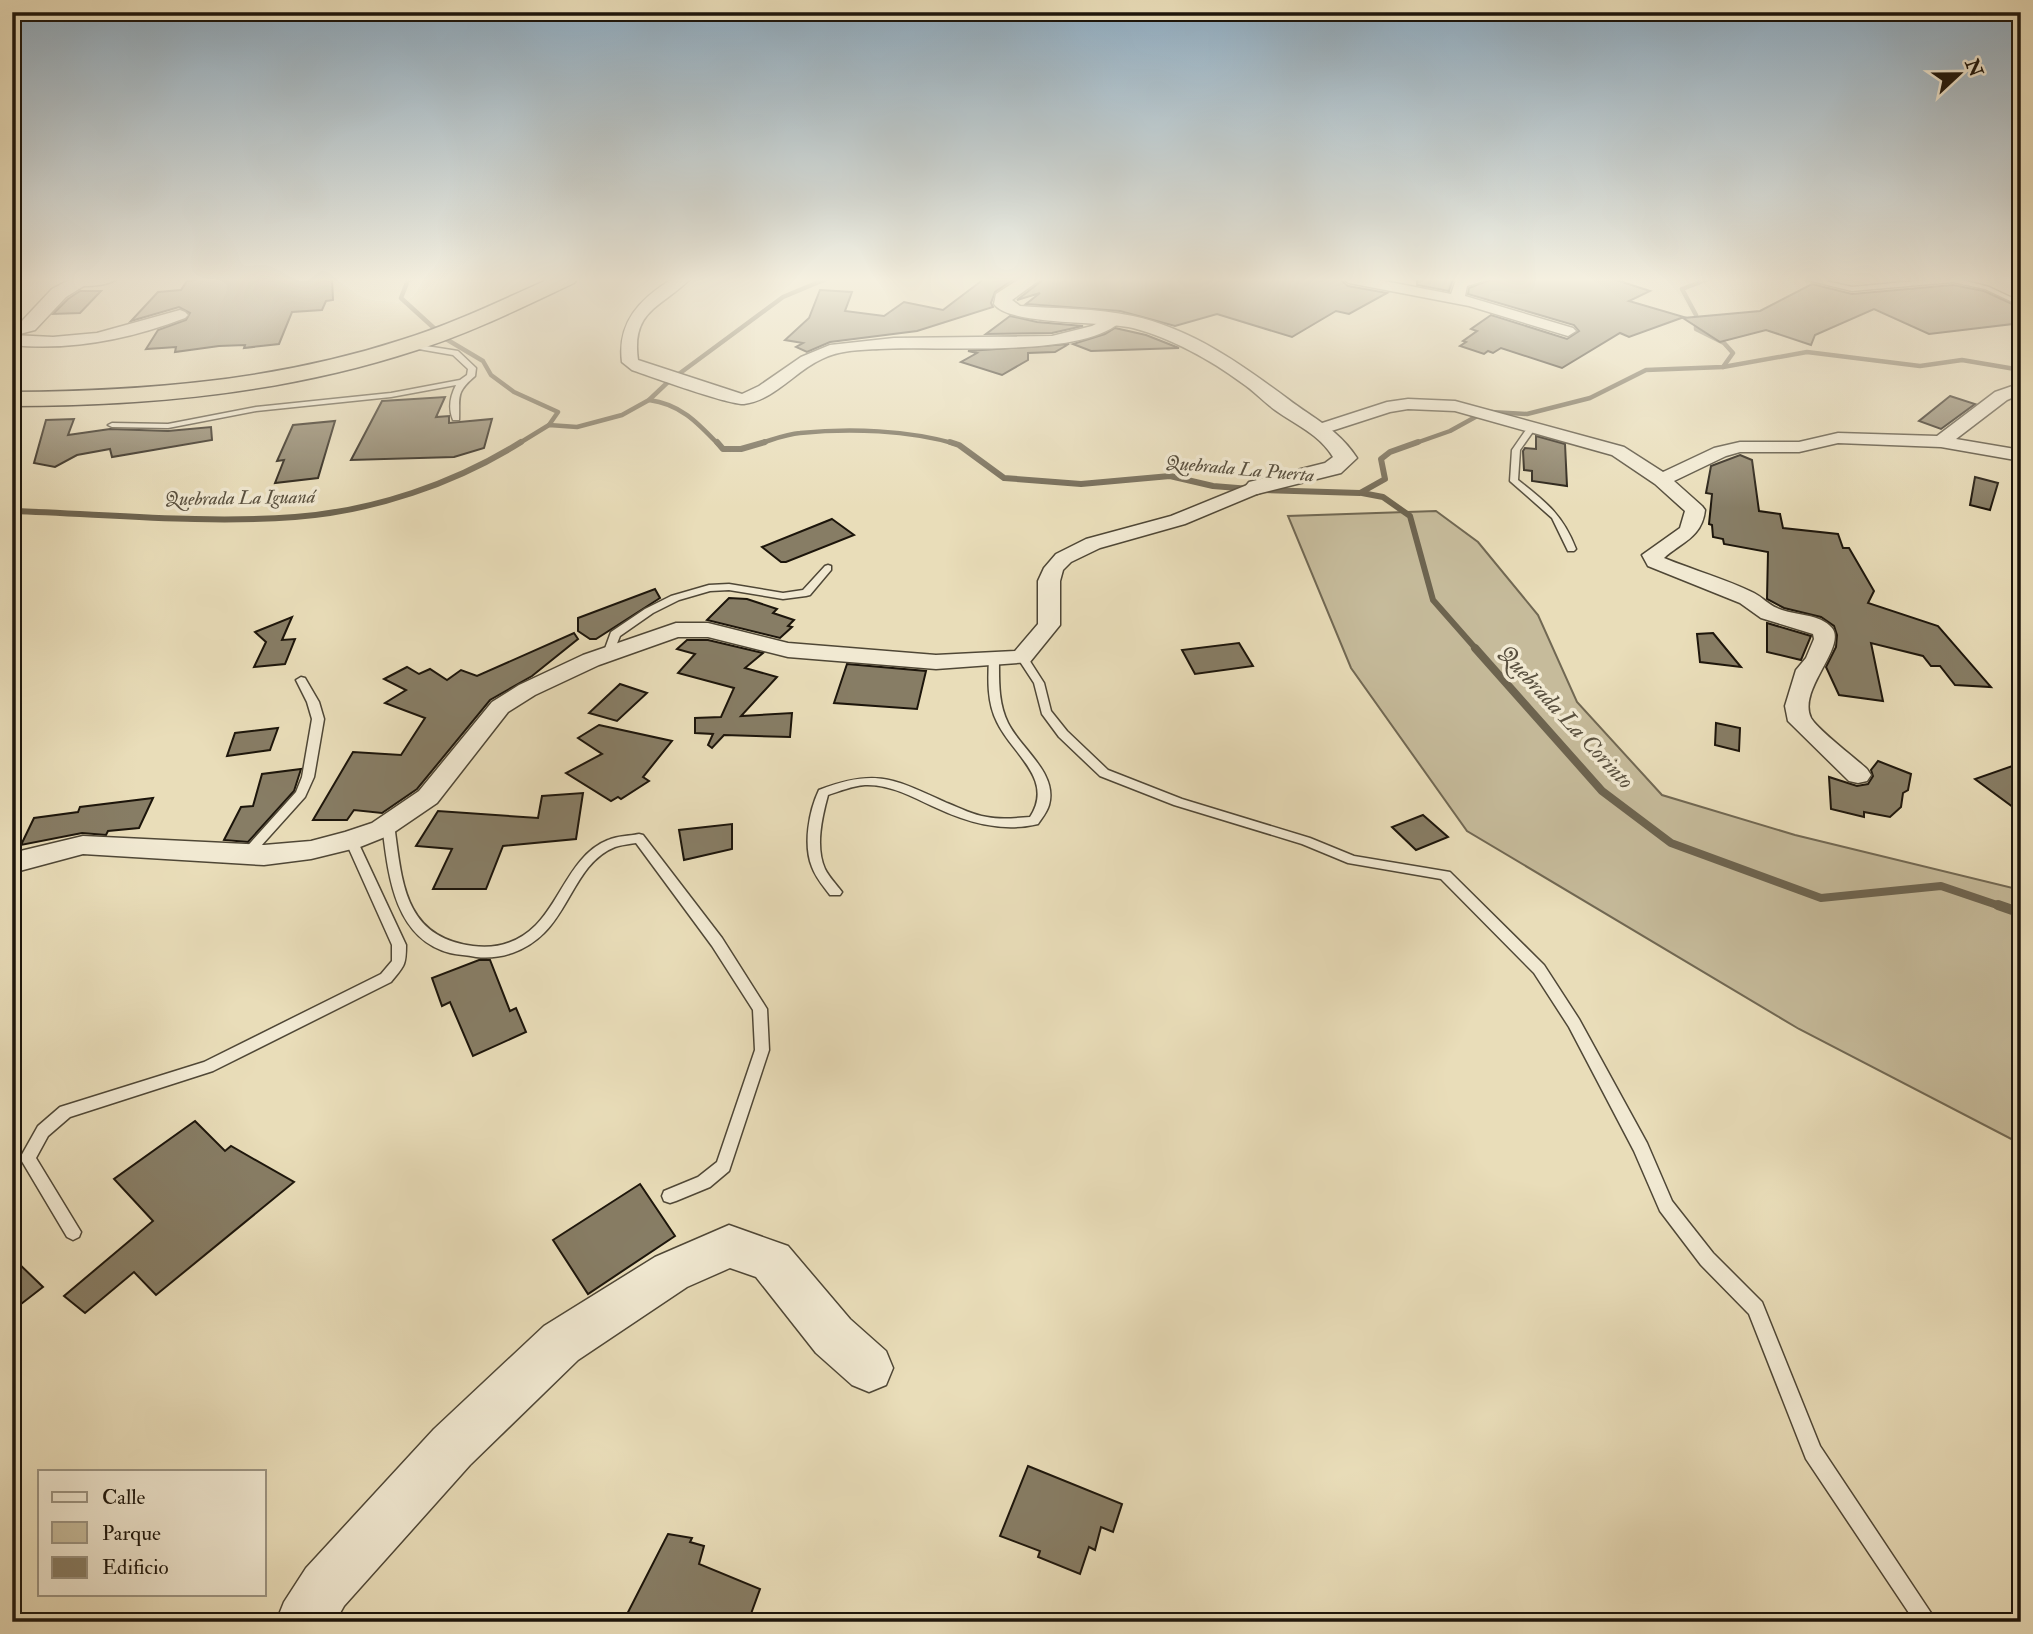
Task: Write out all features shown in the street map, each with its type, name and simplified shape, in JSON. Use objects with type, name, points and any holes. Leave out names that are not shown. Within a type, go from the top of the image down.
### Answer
[{"type":"highway","points":[[12,386],[94,387],[198,378],[329,355]]},
{"type":"highway","points":[[12,399],[126,397],[209,388],[303,372],[356,355]]},
{"type":"street","points":[[628,355],[630,362],[656,373],[733,397],[751,397],[815,355]]},
{"type":"street","points":[[12,863],[83,845],[248,853],[311,850],[351,840],[388,824],[428,797],[500,707],[527,690],[608,654],[661,635],[694,628],[788,650],[936,662],[1022,657],[1049,625],[1049,581],[1055,566],[1066,557],[1090,546],[1175,522],[1252,489],[1334,468],[1345,458],[1339,446],[1322,429],[1283,406],[1246,374],[1209,355]]},
{"type":"street","points":[[1941,442],[2001,396],[2021,388]]},
{"type":"street","points":[[1322,429],[1350,417],[1408,404],[1455,406],[1618,452],[1662,480],[1695,510],[1695,523],[1687,534],[1652,555],[1655,562],[1748,598],[1769,613],[1812,625],[1823,631],[1825,639],[1816,661],[1807,670],[1797,706],[1800,721],[1858,775]]},
{"type":"street","points":[[1662,480],[1711,455],[1740,447],[1799,446],[1838,438],[1941,442],[2021,456]]},
{"type":"street","points":[[304,1622],[325,1587],[343,1567],[453,1447],[542,1362],[562,1343],[671,1272],[729,1246],[772,1261],[833,1336],[869,1368]]},
{"type":"lane","points":[[112,425],[168,426],[256,409],[391,395],[462,382],[471,376],[471,368],[458,355]]},
{"type":"lane","points":[[456,418],[453,406],[455,394],[462,382]]},
{"type":"lane","points":[[1533,426],[1516,450],[1514,481],[1553,510],[1563,526],[1571,549]]},
{"type":"lane","points":[[608,654],[615,634],[649,611],[675,598],[709,588],[729,587],[783,596],[806,593],[828,568]]},
{"type":"lane","points":[[1022,657],[1039,683],[1046,712],[1063,734],[1104,773],[1178,802],[1306,841],[1352,860],[1445,875],[1539,969],[1574,1023],[1641,1148],[1666,1206],[1707,1259],[1756,1308],[1813,1452],[1927,1622]]},
{"type":"lane","points":[[835,892],[817,865],[815,831],[823,793],[839,785],[859,779],[878,779],[983,821],[1034,821],[1042,812],[1043,777],[1003,724],[993,683],[993,658]]},
{"type":"lane","points":[[248,853],[301,794],[308,777],[318,719],[313,702],[301,680]]},
{"type":"lane","points":[[388,824],[398,892],[420,931],[444,946],[467,952],[509,951],[529,941],[544,927],[572,881],[593,856],[611,843],[626,838],[639,838],[652,853],[717,942],[760,1009],[762,1050],[723,1166],[704,1182],[670,1196]]},
{"type":"lane","points":[[73,1232],[28,1158],[43,1131],[65,1112],[208,1067],[386,978],[398,962],[399,945],[351,840]]},
{"type":"green space","points":[[1436,511],[1478,542],[1538,615],[1577,702],[1662,795],[1795,835],[2021,890],[2021,1144],[1799,1029],[1467,831],[1351,668],[1288,516]]},
{"type":"building","points":[[973,355],[1028,355],[1028,360],[1002,375],[961,362]]},
{"type":"building","points":[[1523,355],[1583,355],[1562,368]]},
{"type":"building","points":[[1950,396],[1975,404],[1941,429],[1919,421]]},
{"type":"building","points":[[445,397],[436,417],[449,416],[449,423],[492,419],[484,448],[454,457],[351,460],[382,401]]},
{"type":"building","points":[[74,419],[68,435],[110,429],[168,431],[211,427],[212,440],[112,457],[110,449],[77,455],[55,467],[34,463],[46,420]]},
{"type":"building","points":[[335,421],[318,478],[275,483],[284,460],[277,461],[293,425]]},
{"type":"building","points":[[1536,436],[1565,444],[1567,486],[1532,481],[1532,471],[1524,470],[1523,451],[1525,448],[1536,449]]},
{"type":"building","points":[[1740,455],[1752,460],[1759,511],[1780,514],[1783,528],[1838,534],[1843,548],[1849,548],[1874,591],[1868,603],[1938,626],[1991,687],[1955,685],[1940,666],[1931,666],[1923,656],[1871,643],[1883,701],[1839,695],[1826,667],[1836,647],[1837,635],[1834,626],[1821,617],[1784,608],[1767,599],[1768,552],[1724,544],[1723,539],[1713,537],[1712,525],[1709,524],[1712,494],[1706,493],[1711,466]]},
{"type":"building","points":[[1975,477],[1998,483],[1990,510],[1970,505]]},
{"type":"building","points":[[832,519],[854,535],[786,562],[781,562],[762,547]]},
{"type":"building","points":[[655,589],[660,598],[596,639],[590,639],[578,631],[578,618]]},
{"type":"building","points":[[729,598],[747,599],[777,609],[773,613],[794,620],[788,626],[792,627],[780,638],[707,620]]},
{"type":"building","points":[[292,617],[282,640],[295,639],[285,664],[254,667],[266,642],[255,632]]},
{"type":"building","points":[[1767,623],[1811,636],[1801,660],[1767,652]]},
{"type":"building","points":[[574,633],[578,639],[532,676],[490,700],[417,789],[382,813],[354,810],[347,820],[313,820],[353,752],[401,755],[425,718],[385,703],[406,690],[384,679],[407,667],[419,674],[430,669],[447,680],[461,670],[477,676]]},
{"type":"building","points":[[1713,633],[1741,667],[1700,662],[1697,634]]},
{"type":"building","points":[[687,640],[708,640],[763,653],[745,668],[777,677],[741,716],[792,713],[790,737],[724,735],[712,748],[708,745],[713,734],[695,733],[695,718],[721,717],[734,688],[678,673],[695,654],[677,649]]},
{"type":"building","points":[[1239,643],[1253,666],[1195,674],[1182,650]]},
{"type":"building","points":[[847,664],[926,671],[917,709],[834,703]]},
{"type":"building","points":[[620,684],[647,693],[617,721],[589,713]]},
{"type":"building","points":[[1716,723],[1740,728],[1739,751],[1715,745]]},
{"type":"building","points":[[599,725],[672,741],[643,777],[649,781],[621,799],[618,797],[611,801],[566,773],[602,754],[578,738]]},
{"type":"building","points":[[278,728],[270,750],[227,756],[235,733]]},
{"type":"building","points":[[1878,761],[1911,774],[1908,790],[1903,793],[1901,807],[1890,817],[1864,812],[1864,817],[1831,809],[1829,777],[1857,786],[1868,784],[1873,776],[1871,770]]},
{"type":"building","points":[[2021,763],[2021,813],[1975,779]]},
{"type":"building","points":[[301,769],[294,791],[248,842],[224,840],[241,807],[253,806],[262,774]]},
{"type":"building","points":[[583,793],[576,839],[503,846],[486,889],[433,889],[452,849],[416,846],[438,811],[538,818],[542,796]]},
{"type":"building","points":[[153,798],[139,828],[108,831],[106,835],[82,833],[21,845],[34,818],[78,812],[80,807]]},
{"type":"building","points":[[1423,815],[1448,837],[1416,850],[1392,827]]},
{"type":"building","points":[[732,824],[732,849],[684,860],[679,830]]},
{"type":"building","points":[[479,960],[490,960],[510,1011],[516,1008],[526,1032],[473,1056],[450,1002],[442,1006],[432,978]]},
{"type":"building","points":[[195,1121],[225,1151],[231,1146],[294,1182],[156,1295],[134,1272],[85,1313],[64,1296],[153,1221],[114,1179]]},
{"type":"building","points":[[640,1184],[675,1236],[588,1294],[553,1240]]},
{"type":"building","points":[[12,1257],[43,1287],[12,1311]]},
{"type":"building","points":[[1028,1466],[1122,1504],[1113,1532],[1101,1527],[1095,1550],[1089,1547],[1080,1574],[1038,1557],[1040,1551],[1000,1536]]},
{"type":"building","points":[[668,1534],[692,1538],[690,1542],[704,1546],[699,1564],[760,1589],[748,1622],[623,1622]]},
{"type":"waterway","points":[[473,355],[483,361],[491,375],[514,392],[558,412],[549,425]]},
{"type":"waterway","name":"Quebrada La Iguaná","points":[[649,400],[704,355]]},
{"type":"waterway","name":"Quebrada La Puerta","points":[[1723,367],[1731,355]]},
{"type":"waterway","points":[[1723,367],[1789,355]]},
{"type":"waterway","points":[[1833,355],[1920,366],[1962,360],[2021,370]]},
{"type":"waterway","name":"Quebrada La Puerta","points":[[1413,444],[1450,431],[1479,415],[1491,412],[1527,414],[1590,398],[1646,370],[1723,367]]},
{"type":"waterway","name":"Quebrada La Iguaná","points":[[549,425],[577,427],[622,415],[649,400]]},
{"type":"waterway","name":"Quebrada La Puerta","points":[[649,400],[679,410],[695,421],[718,444]]},
{"type":"waterway","name":"Quebrada La Iguaná","points":[[518,444],[549,425]]},
{"type":"waterway","name":"Quebrada La Puerta","points":[[758,444],[784,436],[819,431],[899,433],[956,444]]},
{"type":"waterway","name":"Quebrada La Iguaná","points":[[12,511],[225,519],[324,514],[383,502],[441,483],[521,442]]},
{"type":"waterway","name":"Quebrada La Puerta","points":[[717,442],[723,449],[741,449],[765,442]]},
{"type":"waterway","name":"Quebrada La Puerta","points":[[950,442],[956,444]]},
{"type":"waterway","name":"Quebrada La Corinto","points":[[1263,490],[1360,493],[1385,479],[1381,459],[1390,452],[1418,442]]},
{"type":"waterway","name":"Quebrada La Puerta","points":[[956,444],[1004,478],[1081,484],[1170,476],[1213,486],[1250,489]]},
{"type":"waterway","name":"Quebrada La Corinto","points":[[1362,493],[1383,497],[1410,516],[1433,600],[1477,650]]},
{"type":"waterway","name":"Quebrada La Corinto","points":[[1475,648],[1602,791],[1671,843],[1821,898],[1941,886],[2003,907]]},
{"type":"waterway","name":"Quebrada La Corinto","points":[[1998,905],[2021,913]]}]
